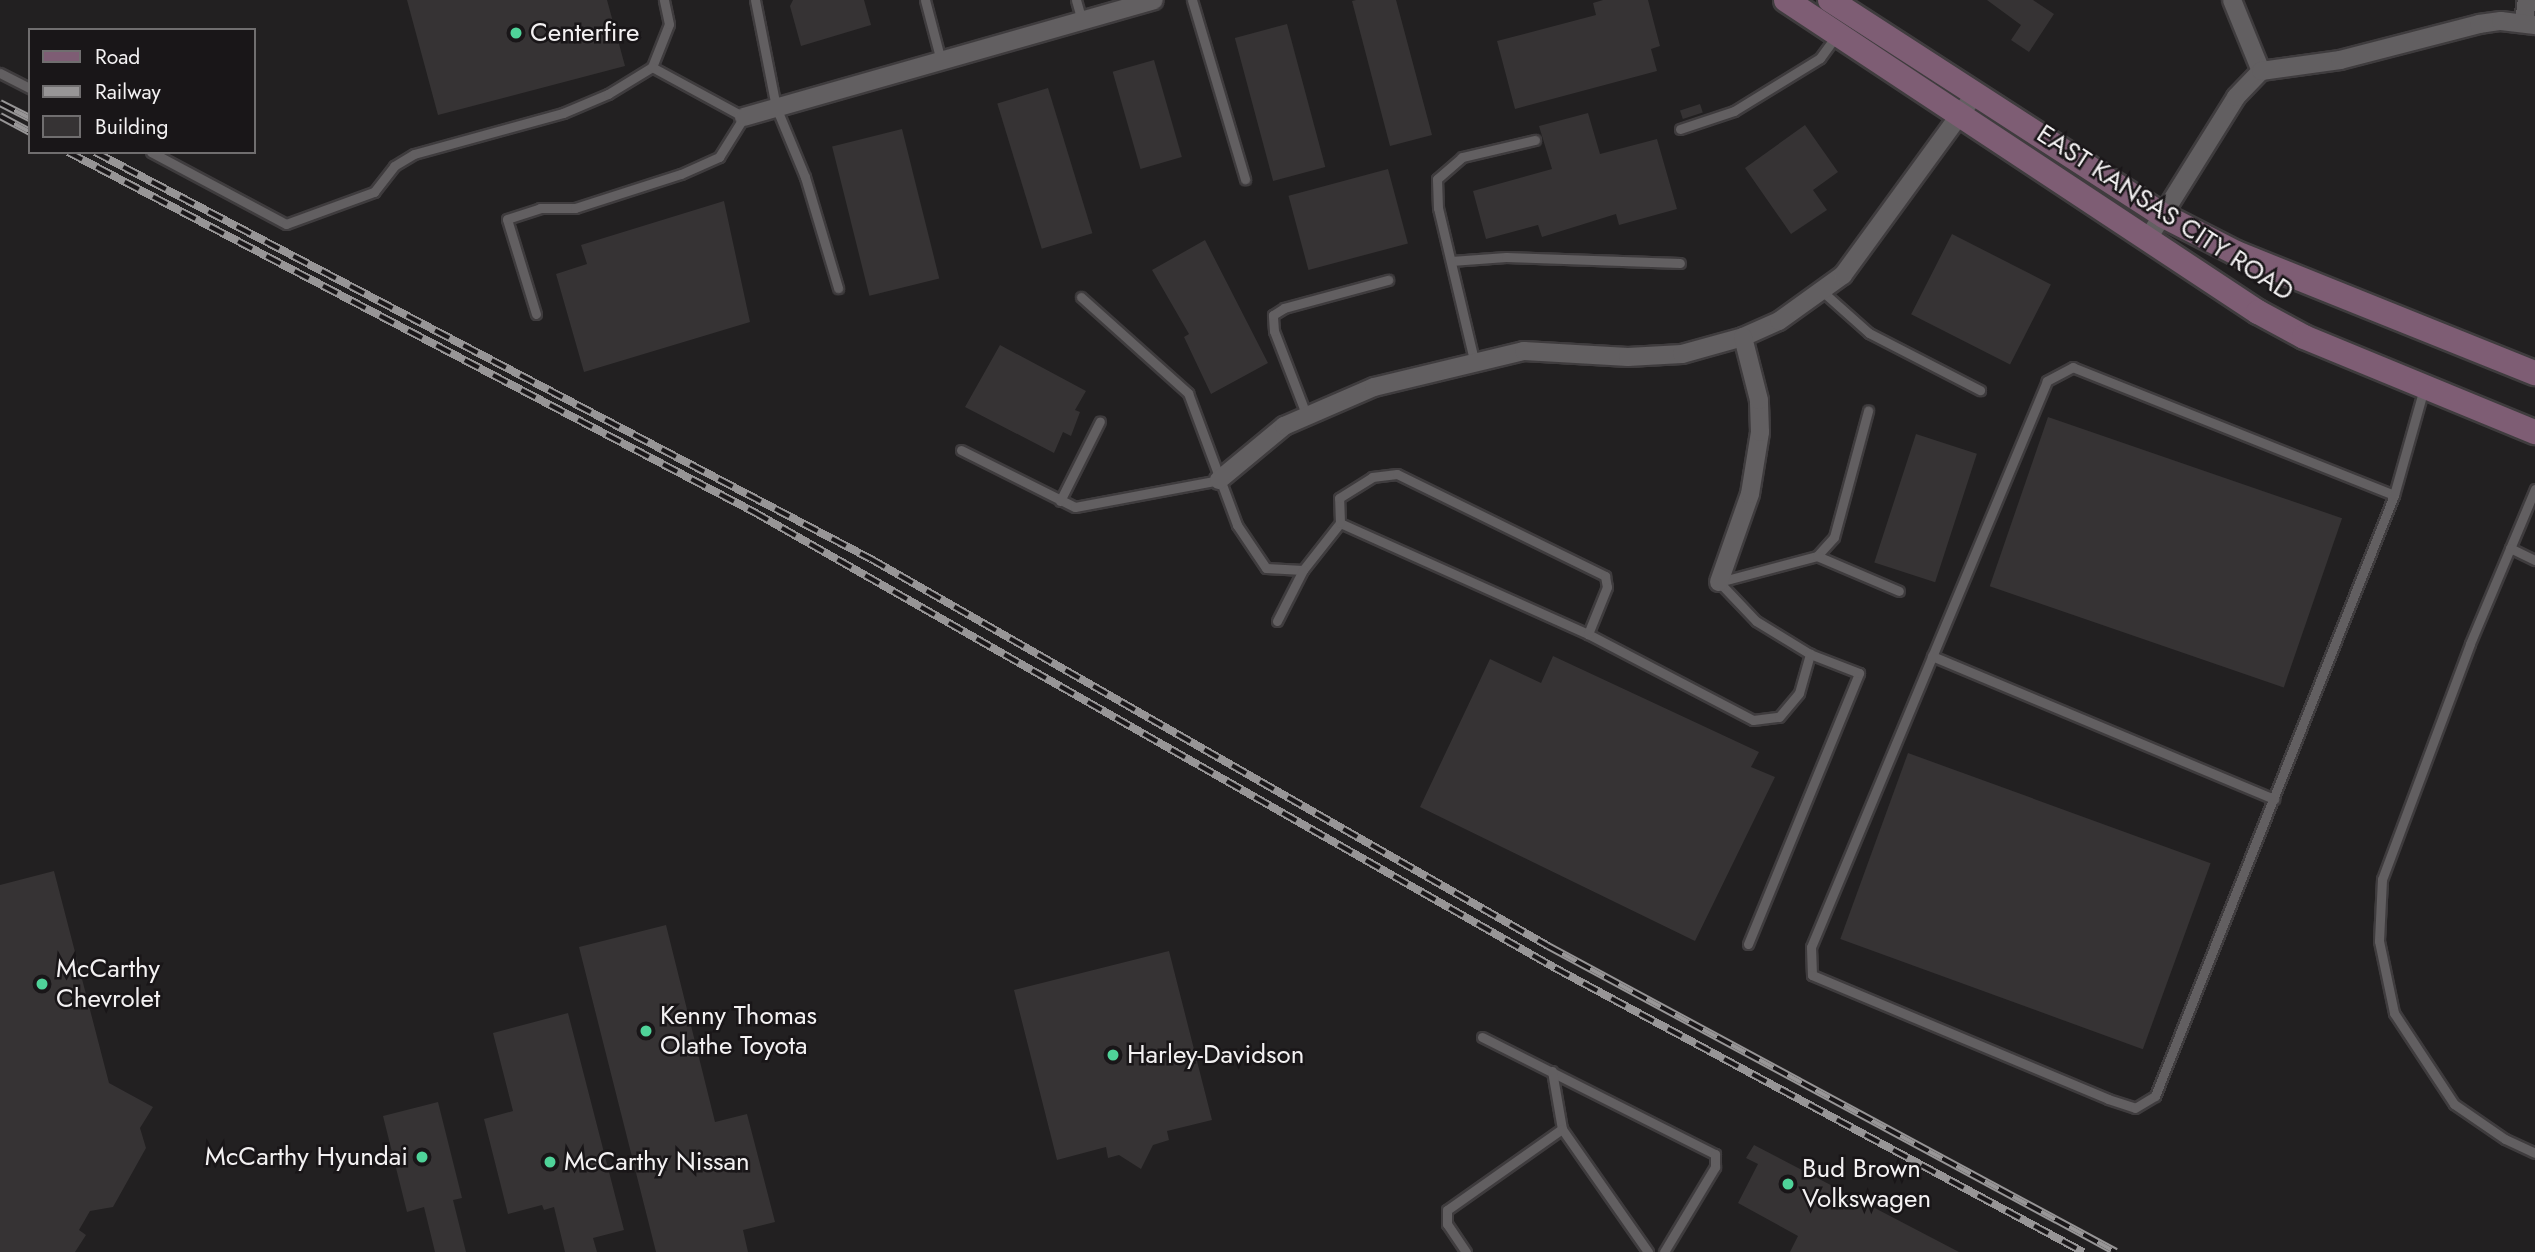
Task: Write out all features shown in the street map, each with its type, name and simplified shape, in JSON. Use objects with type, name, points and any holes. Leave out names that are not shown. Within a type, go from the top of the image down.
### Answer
[{"type":"main road","name":"EAST KANSAS CITY ROAD","points":[[1786,0],[2150,237],[2258,312],[2304,337],[2535,432]]},
{"type":"main road","name":"EAST KANSAS CITY ROAD","points":[[1830,0],[2164,216],[2248,258],[2535,373]]},
{"type":"street","points":[[744,117],[1154,0]]},
{"type":"street","points":[[2232,0],[2262,71]]},
{"type":"street","points":[[2150,237],[2236,97],[2262,71],[2340,60],[2479,24],[2529,24],[2527,0]]},
{"type":"street","points":[[1219,480],[1284,426],[1306,414],[1374,387],[1474,360],[1558,350],[1654,358],[1743,337],[1779,321],[1823,292],[1843,275],[1874,237],[1975,94]]},
{"type":"street","points":[[1719,582],[1750,494],[1758,453],[1759,400],[1743,337]]},
{"type":"lane","points":[[155,154],[286,224],[374,192],[394,166],[414,154],[563,113],[608,94],[652,67],[669,24],[664,0]]},
{"type":"lane","points":[[755,0],[776,107],[805,177],[838,288]]},
{"type":"lane","points":[[925,0],[941,61]]},
{"type":"lane","points":[[1076,0],[1082,20]]},
{"type":"lane","points":[[1192,0],[1245,179]]},
{"type":"lane","points":[[1680,129],[1746,104],[1820,58],[1838,34]]},
{"type":"lane","points":[[536,314],[507,219],[540,208],[575,208],[681,174],[719,156],[744,117],[652,67]]},
{"type":"lane","points":[[0,73],[28,88]]},
{"type":"lane","points":[[1474,360],[1438,208],[1437,179],[1462,157],[1535,140]]},
{"type":"lane","points":[[1451,261],[1506,257],[1681,262]]},
{"type":"lane","points":[[1306,414],[1273,331],[1273,315],[1284,308],[1388,279]]},
{"type":"lane","points":[[1823,292],[1869,333],[1980,390]]},
{"type":"lane","points":[[1081,297],[1188,393],[1237,525],[1266,568],[1303,570]]},
{"type":"lane","points":[[2395,495],[2073,366],[2047,381],[1811,947],[1812,975],[2108,1099],[2135,1108],[2155,1096],[2395,495],[2425,386]]},
{"type":"lane","points":[[1748,944],[1859,673],[1810,654],[1756,621],[1719,582],[1817,556],[1835,537],[1868,411]]},
{"type":"lane","points":[[1060,501],[1100,421]]},
{"type":"lane","points":[[961,450],[1075,507],[1096,506],[1219,480]]},
{"type":"lane","points":[[1277,621],[1303,570],[1340,523],[1339,498],[1372,477],[1396,474],[1605,576],[1607,587],[1588,634]]},
{"type":"lane","points":[[2535,489],[2382,879],[2379,941],[2394,1013],[2454,1104],[2505,1139],[2535,1153]]},
{"type":"lane","points":[[1340,523],[1588,634],[1753,720],[1779,717],[1799,693],[1810,654]]},
{"type":"lane","points":[[2510,548],[2535,560]]},
{"type":"lane","points":[[1817,556],[1899,591]]},
{"type":"lane","points":[[1932,656],[2274,799]]},
{"type":"lane","points":[[1482,1037],[1715,1154],[1715,1167],[1664,1252]]},
{"type":"lane","points":[[1552,1071],[1562,1129],[1648,1252]]},
{"type":"lane","points":[[1466,1252],[1447,1224],[1447,1210],[1562,1129]]},
{"type":"building","name":"Centerfire","points":[[407,0],[607,0],[625,66],[438,115]]},
{"type":"building","points":[[793,0],[864,0],[871,25],[801,46],[790,6]]},
{"type":"building","points":[[1396,0],[1432,135],[1390,146],[1352,1]]},
{"type":"building","points":[[1603,0],[1648,0],[1660,46],[1651,49],[1657,71],[1515,109],[1497,41],[1596,15],[1593,3]]},
{"type":"building","points":[[1987,0],[2033,0],[2054,14],[2029,52],[2011,40],[2021,25]]},
{"type":"building","points":[[1287,24],[1325,167],[1273,181],[1235,38]]},
{"type":"building","points":[[1154,60],[1182,157],[1141,169],[1113,72]]},
{"type":"building","points":[[1048,88],[1092,233],[1042,249],[997,103]]},
{"type":"building","points":[[1700,104],[1703,113],[1683,119],[1680,110]]},
{"type":"building","points":[[1588,113],[1600,154],[1657,139],[1677,209],[1619,225],[1616,214],[1542,237],[1538,225],[1486,239],[1473,191],[1552,169],[1539,126]]},
{"type":"building","points":[[1805,125],[1838,172],[1813,190],[1827,210],[1791,234],[1745,168]]},
{"type":"building","points":[[902,129],[939,278],[869,296],[832,146]]},
{"type":"building","points":[[1388,169],[1408,243],[1308,270],[1289,196]]},
{"type":"building","points":[[724,201],[750,322],[584,372],[556,274],[587,264],[581,245]]},
{"type":"building","points":[[1952,234],[2051,284],[2010,365],[1911,314]]},
{"type":"building","points":[[1205,240],[1268,363],[1211,394],[1184,337],[1189,334],[1152,270]]},
{"type":"building","points":[[1000,345],[1086,391],[1075,410],[1080,412],[1071,436],[1063,432],[1054,453],[965,407]]},
{"type":"building","points":[[2048,417],[2342,518],[2284,687],[1990,586]]},
{"type":"building","points":[[1916,434],[1977,454],[1935,582],[1874,562]]},
{"type":"building","points":[[1553,656],[1759,752],[1751,767],[1775,777],[1695,941],[1420,807],[1490,659],[1541,683]]},
{"type":"building","points":[[1908,753],[2211,863],[2143,1049],[1840,939]]},
{"type":"building","name":"McCarthy Chevrolet","points":[[54,871],[109,1083],[153,1107],[140,1128],[146,1148],[113,1207],[90,1211],[79,1230],[86,1235],[75,1252],[0,1252],[0,885]]},
{"type":"building","name":"Kenny Thomas Olathe Toyota","points":[[666,925],[715,1122],[747,1114],[775,1222],[743,1230],[748,1252],[656,1252],[579,947]]},
{"type":"building","name":"Harley-Davidson","points":[[1169,951],[1212,1120],[1167,1131],[1169,1140],[1153,1145],[1141,1169],[1119,1155],[1108,1158],[1106,1147],[1057,1160],[1014,990]]},
{"type":"building","name":"McCarthy Nissan","points":[[568,1013],[624,1230],[593,1238],[597,1252],[565,1252],[554,1207],[544,1210],[542,1205],[508,1214],[484,1119],[513,1111],[493,1033]]},
{"type":"building","name":"McCarthy Hyundai","points":[[438,1102],[462,1198],[453,1200],[466,1252],[435,1252],[424,1207],[407,1212],[383,1116]]},
{"type":"building","name":"Bud Brown Volkswagen","points":[[1754,1145],[1959,1252],[1790,1252],[1798,1236],[1738,1203],[1758,1164],[1746,1158]]},
{"type":"railway","points":[[0,103],[28,117]]},
{"type":"railway","points":[[0,116],[28,131]]},
{"type":"railway","points":[[72,154],[754,512],[1555,968],[2083,1252]]},
{"type":"railway","points":[[99,154],[871,559],[1548,946],[2116,1252]]},
{"type":"place","name":"Centerfire","points":[[516,33]]},
{"type":"place","name":"McCarthy Chevrolet","points":[[42,984]]},
{"type":"place","name":"Kenny Thomas Olathe Toyota","points":[[646,1031]]},
{"type":"place","name":"Harley-Davidson","points":[[1113,1055]]},
{"type":"place","name":"McCarthy Hyundai","points":[[422,1157]]},
{"type":"place","name":"McCarthy Nissan","points":[[550,1162]]},
{"type":"place","name":"Bud Brown Volkswagen","points":[[1788,1184]]}]
